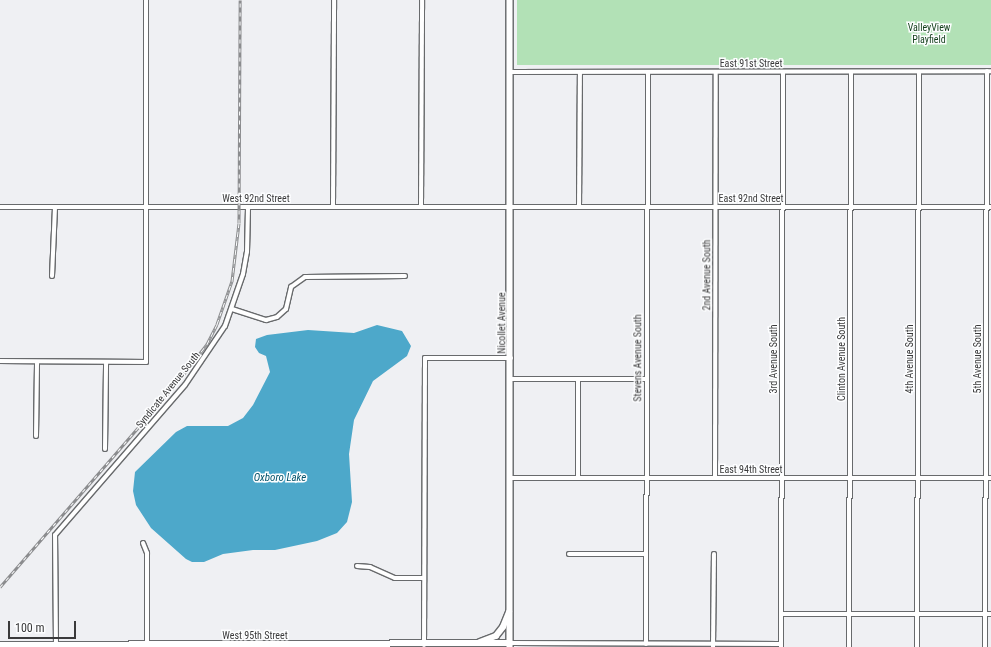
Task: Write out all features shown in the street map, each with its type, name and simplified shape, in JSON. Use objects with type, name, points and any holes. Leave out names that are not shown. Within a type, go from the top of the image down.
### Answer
[{"type":"main road","name":"Nicollet Avenue","points":[[510,0],[510,645]]},
{"type":"main road","points":[[473,644],[496,636],[503,627],[510,608]]},
{"type":"main road","name":"West 95th Street","points":[[0,646],[510,645]]},
{"type":"street","points":[[0,362],[146,362],[146,0]]},
{"type":"street","points":[[333,207],[334,0]]},
{"type":"street","points":[[421,207],[422,0]]},
{"type":"street","name":"East 91st Street","points":[[511,72],[989,71]]},
{"type":"street","name":"5th Avenue South","points":[[985,647],[989,71]]},
{"type":"street","points":[[579,207],[580,72]]},
{"type":"street","name":"Stevens Avenue South","points":[[646,644],[645,554],[648,72]]},
{"type":"street","name":"2nd Avenue South","points":[[715,478],[716,72]]},
{"type":"street","name":"3rd Avenue South","points":[[781,645],[783,72]]},
{"type":"street","name":"Clinton Avenue South","points":[[849,647],[851,72]]},
{"type":"street","name":"4th Avenue South","points":[[917,647],[919,72]]},
{"type":"street","name":"West 92nd Street","points":[[0,207],[511,207]]},
{"type":"street","points":[[52,276],[55,207]]},
{"type":"street","name":"Syndicate Avenue South","points":[[56,646],[55,535],[185,384],[225,326],[232,309],[247,252],[248,207]]},
{"type":"street","name":"East 92nd Street","points":[[511,207],[989,207]]},
{"type":"street","points":[[232,309],[266,320],[277,317],[286,310],[291,287],[304,277],[405,276]]},
{"type":"street","points":[[424,645],[425,358],[511,358]]},
{"type":"street","points":[[36,436],[37,362]]},
{"type":"street","points":[[105,449],[106,362]]},
{"type":"street","points":[[511,379],[646,379]]},
{"type":"street","points":[[578,379],[578,478]]},
{"type":"street","name":"East 94th Street","points":[[511,478],[991,478]]},
{"type":"street","points":[[143,543],[147,553],[147,646]]},
{"type":"street","points":[[569,554],[645,554]]},
{"type":"street","points":[[713,645],[714,554]]},
{"type":"street","points":[[357,566],[370,567],[395,578],[424,578]]},
{"type":"street","points":[[781,614],[991,614]]},
{"type":"street","points":[[510,645],[781,645]]},
{"type":"green space","name":"ValleyView Playfield","points":[[517,0],[991,0],[991,65],[517,65]]},
{"type":"water","name":"Oxboro Lake","points":[[377,325],[402,331],[411,346],[407,356],[373,381],[354,420],[349,454],[352,502],[347,522],[337,533],[317,541],[275,550],[253,550],[223,554],[204,562],[192,562],[186,559],[151,528],[136,505],[133,491],[135,472],[176,432],[187,426],[228,426],[243,418],[253,405],[270,372],[266,356],[259,353],[255,347],[256,339],[267,335],[308,330],[354,333]]},
{"type":"railway","points":[[0,587],[179,380],[207,344],[217,324],[232,281],[239,223],[240,0]]}]
